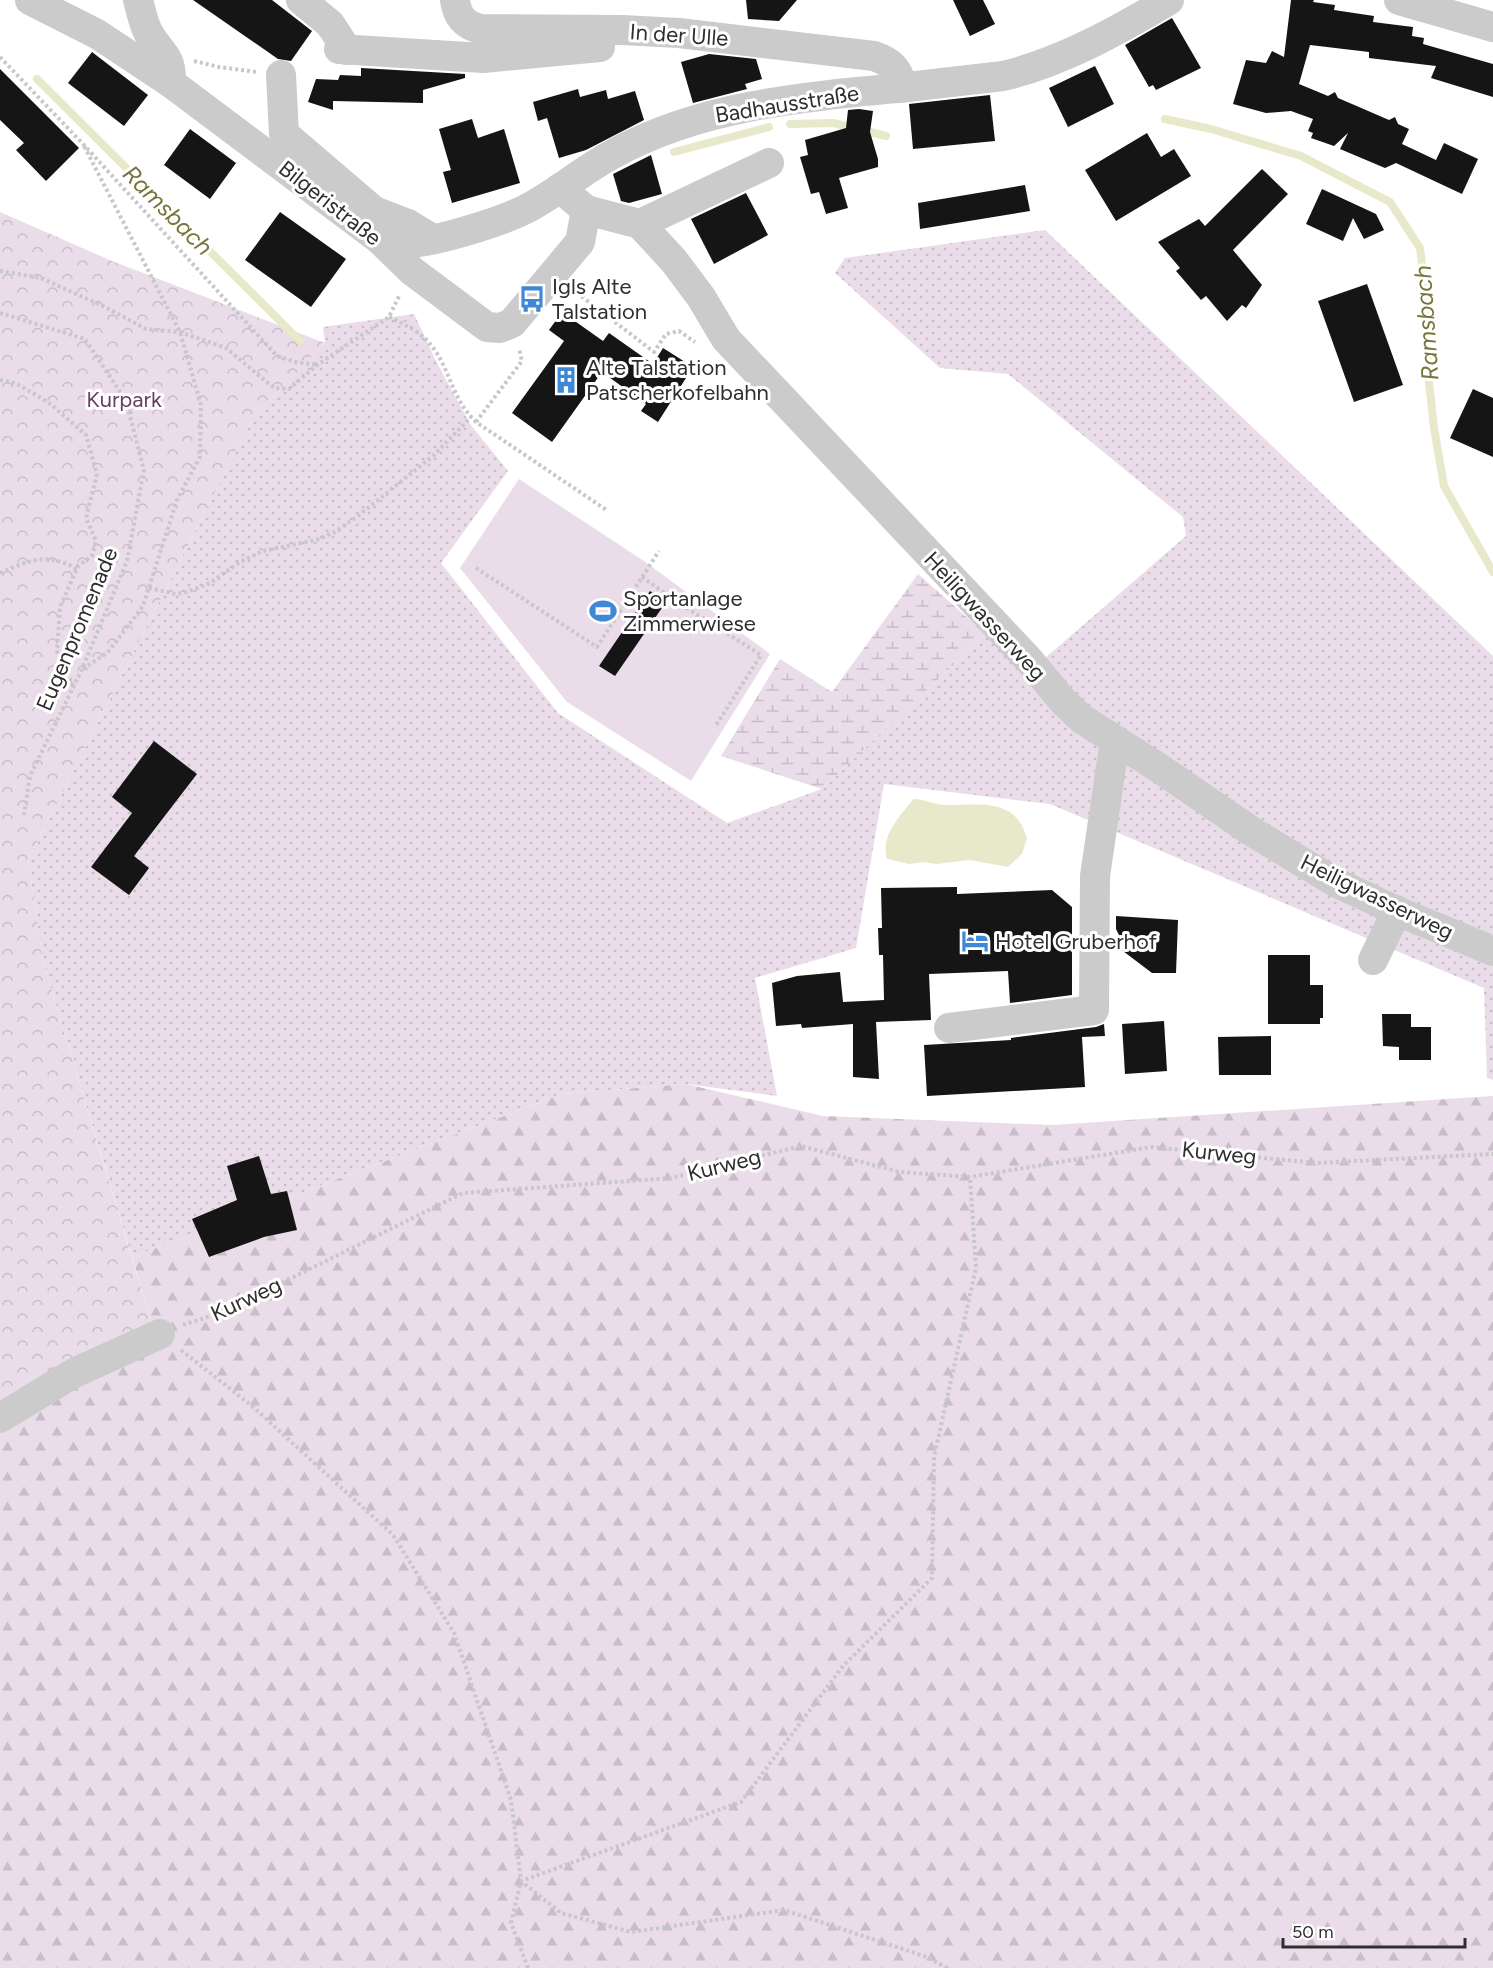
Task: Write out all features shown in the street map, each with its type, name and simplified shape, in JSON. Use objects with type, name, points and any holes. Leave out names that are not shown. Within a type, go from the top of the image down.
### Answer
[{"type":"street","name":"Bilgeristraße","points":[[30,0],[97,34],[171,82],[379,240],[412,272],[487,327],[500,328],[512,323]]},
{"type":"street","points":[[138,0],[148,32],[172,67],[171,82]]},
{"type":"street","points":[[301,0],[330,24],[343,50],[497,58],[655,42],[679,33]]},
{"type":"street","name":"In der Ulle","points":[[455,0],[457,12],[461,18],[472,27],[480,29],[622,30],[679,33],[874,56],[890,63],[895,68],[900,76],[902,87]]},
{"type":"street","name":"Badhausstraße","points":[[379,240],[405,244],[434,240],[515,214],[614,153],[664,131],[734,109],[774,102],[1003,76],[1018,72],[1091,43],[1169,0]]},
{"type":"street","points":[[1399,0],[1493,27]]},
{"type":"street","points":[[281,75],[284,134],[374,211],[408,224],[434,240]]},
{"type":"street","points":[[560,188],[586,210],[640,224],[769,163]]},
{"type":"street","points":[[512,323],[579,242],[586,210]]},
{"type":"street","name":"Heiligwasserweg","points":[[640,224],[674,261],[701,297],[726,339],[1028,659],[1062,700],[1090,725],[1251,831],[1335,882],[1493,951]]},
{"type":"street","points":[[949,1028],[1094,1010],[1095,876],[1115,740]]},
{"type":"street","points":[[1373,960],[1397,911]]},
{"type":"street","points":[[0,1418],[74,1373],[160,1334]]},
{"type":"path","points":[[164,53],[219,67],[281,75]]},
{"type":"path","points":[[0,57],[277,356],[295,362],[317,365]]},
{"type":"path","points":[[82,669],[108,652],[143,606],[177,500],[200,457],[201,405],[180,332],[83,144]]},
{"type":"path","points":[[0,271],[41,278],[105,307],[146,329],[180,332],[226,348],[274,388],[289,389],[317,365],[388,317],[412,272]]},
{"type":"path","points":[[553,274],[654,352],[666,334],[679,331],[697,344]]},
{"type":"path","name":"Eugenpromenade","points":[[0,313],[85,339],[126,401],[144,470],[127,561],[82,669],[30,776],[24,815]]},
{"type":"path","points":[[388,317],[420,334],[430,344],[438,355],[459,401],[476,422],[608,511]]},
{"type":"path","points":[[476,422],[522,361],[512,323]]},
{"type":"path","points":[[0,380],[15,383],[48,402],[86,435],[97,474],[86,518],[96,540],[92,556],[77,569],[60,607],[57,651],[73,687]]},
{"type":"path","points":[[149,588],[176,594],[187,592],[210,583],[240,562],[263,551],[316,540],[335,532],[434,456],[471,417]]},
{"type":"path","points":[[476,568],[597,647],[659,551]]},
{"type":"path","points":[[0,573],[29,560],[61,560],[77,569]]},
{"type":"path","points":[[642,577],[761,656],[715,727]]},
{"type":"path","name":"Kurweg","points":[[160,1334],[223,1312],[463,1193],[671,1178],[801,1146],[900,1172],[970,1177],[1151,1147],[1317,1163],[1493,1154]]},
{"type":"path","points":[[521,1881],[741,1802],[843,1666],[932,1578],[934,1457],[976,1268],[970,1177]]},
{"type":"path","points":[[160,1334],[252,1406],[393,1535],[454,1633],[511,1800],[521,1881],[511,1923],[528,1968]]},
{"type":"path","points":[[521,1881],[561,1912],[631,1932],[784,1910],[927,1958],[947,1968]]},
{"type":"green space","name":"Kurpark","points":[[0,212],[112,261],[325,343],[252,419],[28,860],[43,961],[152,1325],[0,1412]]},
{"type":"green space","points":[[1045,230],[1493,656],[1493,941],[1394,902],[1213,798],[1075,700],[1044,659],[1186,536],[1183,517],[1008,374],[940,368],[835,273],[845,258]]},
{"type":"green space","points":[[414,314],[470,424],[508,471],[441,563],[558,713],[727,823],[822,789],[986,634],[1069,726],[1493,963],[1493,1080],[1487,1078],[1484,988],[1050,804],[884,784],[856,948],[755,978],[777,1096],[686,1084],[562,1094],[132,1257],[43,961],[28,860],[252,419],[325,343],[323,327]]},
{"type":"green space","name":"Sportanlage Zimmerwiese","points":[[519,479],[644,561],[770,654],[691,781],[567,702],[460,568]]},
{"type":"green space","points":[[918,574],[986,634],[822,789],[721,756],[780,659],[832,692]]},
{"type":"green space","points":[[686,1084],[823,1116],[1052,1125],[1493,1096],[1493,1968],[0,1968],[0,1428],[152,1325],[132,1257],[562,1094]]},
{"type":"shaded area","points":[[913,799],[945,805],[985,805],[1004,809],[1019,821],[1024,830],[1027,838],[1022,854],[1008,867],[970,860],[909,864],[887,859],[886,842],[889,834]]},
{"type":"building","points":[[193,0],[272,0],[312,31],[291,61],[278,59]]},
{"type":"building","points":[[746,0],[797,0],[779,21],[748,19]]},
{"type":"building","points":[[953,0],[983,0],[995,24],[970,36]]},
{"type":"building","points":[[1291,0],[1314,0],[1313,2],[1335,5],[1334,10],[1374,16],[1373,22],[1413,27],[1412,36],[1424,38],[1423,44],[1493,64],[1493,97],[1431,78],[1436,66],[1369,58],[1369,52],[1310,45],[1299,84],[1328,96],[1335,92],[1338,98],[1389,120],[1395,117],[1398,124],[1409,129],[1402,144],[1436,160],[1444,143],[1478,159],[1462,194],[1396,163],[1385,168],[1340,149],[1348,133],[1334,146],[1311,138],[1313,133],[1308,131],[1313,119],[1291,111],[1266,113],[1233,104],[1246,60],[1266,63],[1272,51],[1284,57]]},
{"type":"building","points":[[1172,18],[1201,68],[1156,90],[1153,85],[1149,87],[1125,45]]},
{"type":"building","points":[[92,52],[148,95],[124,126],[68,83]]},
{"type":"building","points":[[709,54],[756,59],[762,79],[745,84],[747,89],[693,103],[681,62]]},
{"type":"building","points":[[1095,66],[1114,104],[1068,127],[1049,88]]},
{"type":"building","points":[[361,68],[465,74],[465,78],[423,90],[423,103],[333,101],[333,110],[308,102],[316,79],[338,80],[340,75],[361,76]]},
{"type":"building","points":[[0,69],[79,148],[46,181],[16,150],[24,143],[0,120]]},
{"type":"building","points":[[578,89],[580,97],[606,90],[608,99],[635,91],[644,120],[586,150],[559,158],[547,118],[538,121],[533,102]]},
{"type":"building","points":[[990,95],[995,141],[913,149],[909,104]]},
{"type":"building","points":[[848,110],[873,111],[870,132],[878,167],[839,178],[848,208],[826,214],[819,192],[811,194],[800,157],[808,155],[805,140],[846,128]]},
{"type":"building","points":[[472,119],[478,138],[504,129],[520,183],[452,203],[443,172],[451,170],[439,129]]},
{"type":"building","points":[[190,129],[236,163],[210,199],[164,165]]},
{"type":"building","points":[[1147,133],[1161,157],[1174,149],[1191,176],[1116,221],[1085,170]]},
{"type":"building","points":[[651,155],[662,194],[629,203],[621,201],[613,174]]},
{"type":"building","points":[[1262,169],[1288,194],[1233,250],[1262,285],[1246,308],[1242,305],[1227,321],[1206,296],[1201,300],[1176,271],[1180,268],[1158,242],[1199,219],[1205,226]]},
{"type":"building","points":[[1025,185],[1030,211],[920,229],[918,203]]},
{"type":"building","points":[[1322,189],[1376,214],[1384,230],[1364,239],[1353,218],[1343,241],[1306,224]]},
{"type":"building","points":[[746,193],[768,235],[714,264],[691,219]]},
{"type":"building","points":[[280,212],[346,259],[311,307],[245,260]]},
{"type":"building","points":[[1367,284],[1403,385],[1354,402],[1318,301]]},
{"type":"building","name":"Alte Talstation Patscherkofelbahn","points":[[562,312],[603,341],[609,333],[653,364],[663,348],[693,367],[658,422],[641,411],[646,404],[602,372],[552,442],[512,413],[564,341],[549,330]]},
{"type":"building","points":[[1473,389],[1493,398],[1493,457],[1450,438]]},
{"type":"building","points":[[650,591],[666,602],[615,676],[599,666]]},
{"type":"building","points":[[154,741],[197,774],[134,856],[149,868],[129,895],[91,867],[132,813],[112,797]]},
{"type":"building","name":"Hotel Gruberhof","points":[[957,887],[957,894],[1052,890],[1072,907],[1072,995],[1010,1003],[1008,971],[929,974],[931,1020],[876,1022],[879,1079],[853,1077],[853,1024],[802,1028],[801,1024],[776,1026],[772,983],[797,976],[840,972],[843,1002],[884,1000],[883,955],[879,955],[878,928],[882,928],[881,888]]},
{"type":"building","points":[[1116,916],[1178,920],[1176,973],[1152,973],[1119,948]]},
{"type":"building","points":[[1268,955],[1310,955],[1310,985],[1323,985],[1323,1018],[1320,1018],[1320,1024],[1268,1024]]},
{"type":"building","points":[[1382,1014],[1411,1014],[1411,1027],[1431,1027],[1431,1060],[1399,1060],[1399,1047],[1383,1046]]},
{"type":"building","points":[[1164,1021],[1167,1071],[1125,1074],[1122,1024]]},
{"type":"building","points":[[1104,1024],[1105,1036],[1082,1037],[1085,1087],[927,1096],[924,1045],[1011,1040],[1011,1038]]},
{"type":"building","points":[[1271,1036],[1271,1075],[1219,1075],[1218,1037]]},
{"type":"building","points":[[259,1156],[271,1194],[287,1191],[297,1230],[264,1237],[209,1257],[192,1219],[237,1200],[227,1166]]},
{"type":"waterway","name":"Ramsbach","points":[[37,79],[300,341]]},
{"type":"waterway","name":"Ramsbach","points":[[1165,119],[1211,129],[1301,156],[1390,202],[1420,248],[1427,303],[1428,373],[1444,486],[1493,572]]},
{"type":"waterway","name":"Ramsbach","points":[[790,124],[833,123],[886,136]]},
{"type":"waterway","name":"Ramsbach","points":[[674,152],[769,127]]},
{"type":"place","name":"Igls Alte Talstation","points":[[532,299]]},
{"type":"place","name":"Alte Talstation Patscherkofelbahn","points":[[566,380]]},
{"type":"place","name":"Sportanlage Zimmerwiese","points":[[603,611]]},
{"type":"place","name":"Hotel Gruberhof","points":[[975,941]]}]
